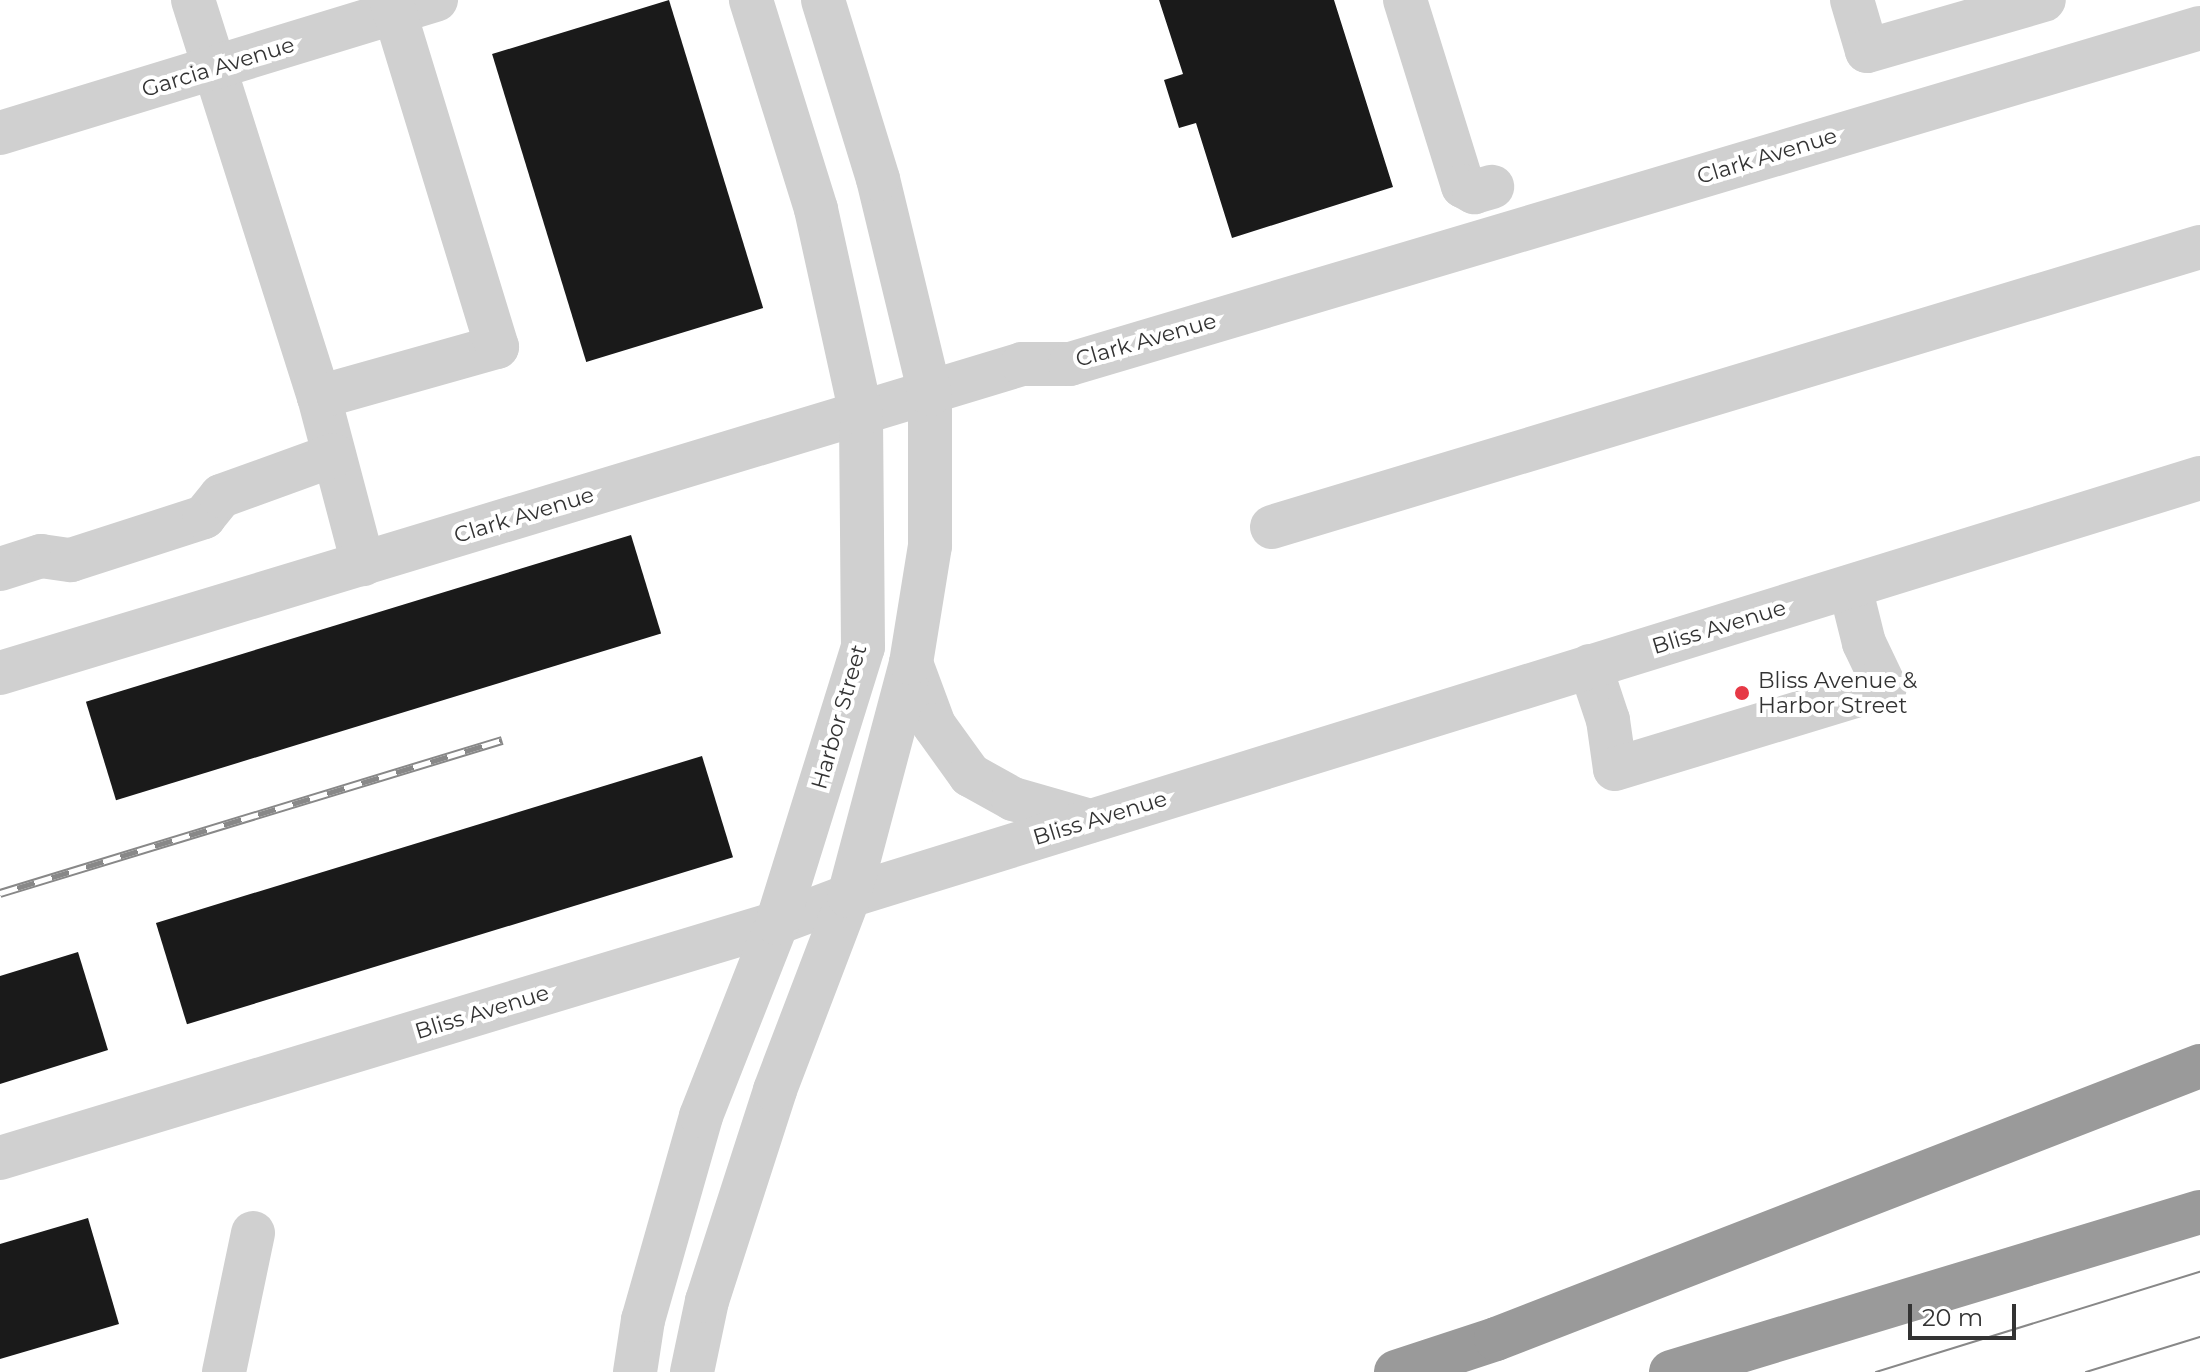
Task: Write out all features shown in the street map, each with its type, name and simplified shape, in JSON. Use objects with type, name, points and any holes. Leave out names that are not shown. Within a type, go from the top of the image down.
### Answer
[{"type":"highway","points":[[1396,1372],[1496,1339],[2200,1066]]},
{"type":"highway","points":[[1671,1372],[2200,1212]]},
{"type":"street","points":[[193,0],[319,397],[363,564]]},
{"type":"street","name":"Garcia Avenue","points":[[0,133],[215,68],[393,6],[436,0]]},
{"type":"street","name":"Harbor Street","points":[[635,1372],[643,1320],[701,1116],[777,923],[863,647],[861,414],[816,209],[751,0]]},
{"type":"street","points":[[692,1372],[707,1301],[775,1090],[849,896],[911,663],[930,546],[930,394],[878,179],[823,0]]},
{"type":"street","points":[[1405,0],[1463,186],[1474,192],[1492,187]]},
{"type":"street","points":[[1852,0],[1867,51],[2044,0]]},
{"type":"street","points":[[319,397],[497,347],[393,6]]},
{"type":"street","name":"Clark Avenue","points":[[0,673],[1022,364],[1070,364],[2200,28]]},
{"type":"street","points":[[1272,527],[2200,247]]},
{"type":"street","points":[[0,569],[41,556],[71,560],[204,517],[221,496],[334,455]]},
{"type":"street","name":"Bliss Avenue","points":[[0,1158],[777,923],[849,896],[2200,478]]},
{"type":"street","points":[[1590,666],[1608,720],[1615,769],[1885,687],[1864,643],[1850,587]]},
{"type":"street","points":[[911,663],[934,725],[970,775],[1013,799],[1090,821]]},
{"type":"street","points":[[224,1372],[253,1233]]},
{"type":"building","points":[[669,0],[763,308],[586,362],[492,54]]},
{"type":"building","points":[[1159,0],[1334,0],[1393,187],[1232,238],[1196,123],[1179,128],[1164,80],[1183,74]]},
{"type":"building","points":[[631,535],[661,633],[116,800],[86,702]]},
{"type":"building","points":[[702,756],[733,857],[187,1024],[156,923]]},
{"type":"building","points":[[78,952],[108,1050],[0,1084],[0,976]]},
{"type":"building","points":[[88,1218],[119,1324],[0,1359],[0,1244]]},
{"type":"tram line","points":[[1876,1372],[2200,1272]]},
{"type":"tram line","points":[[2086,1372],[2200,1337]]},
{"type":"railway","points":[[0,893],[502,740]]},
{"type":"place","name":"Bliss Avenue & Harbor Street","points":[[1742,693]]}]
